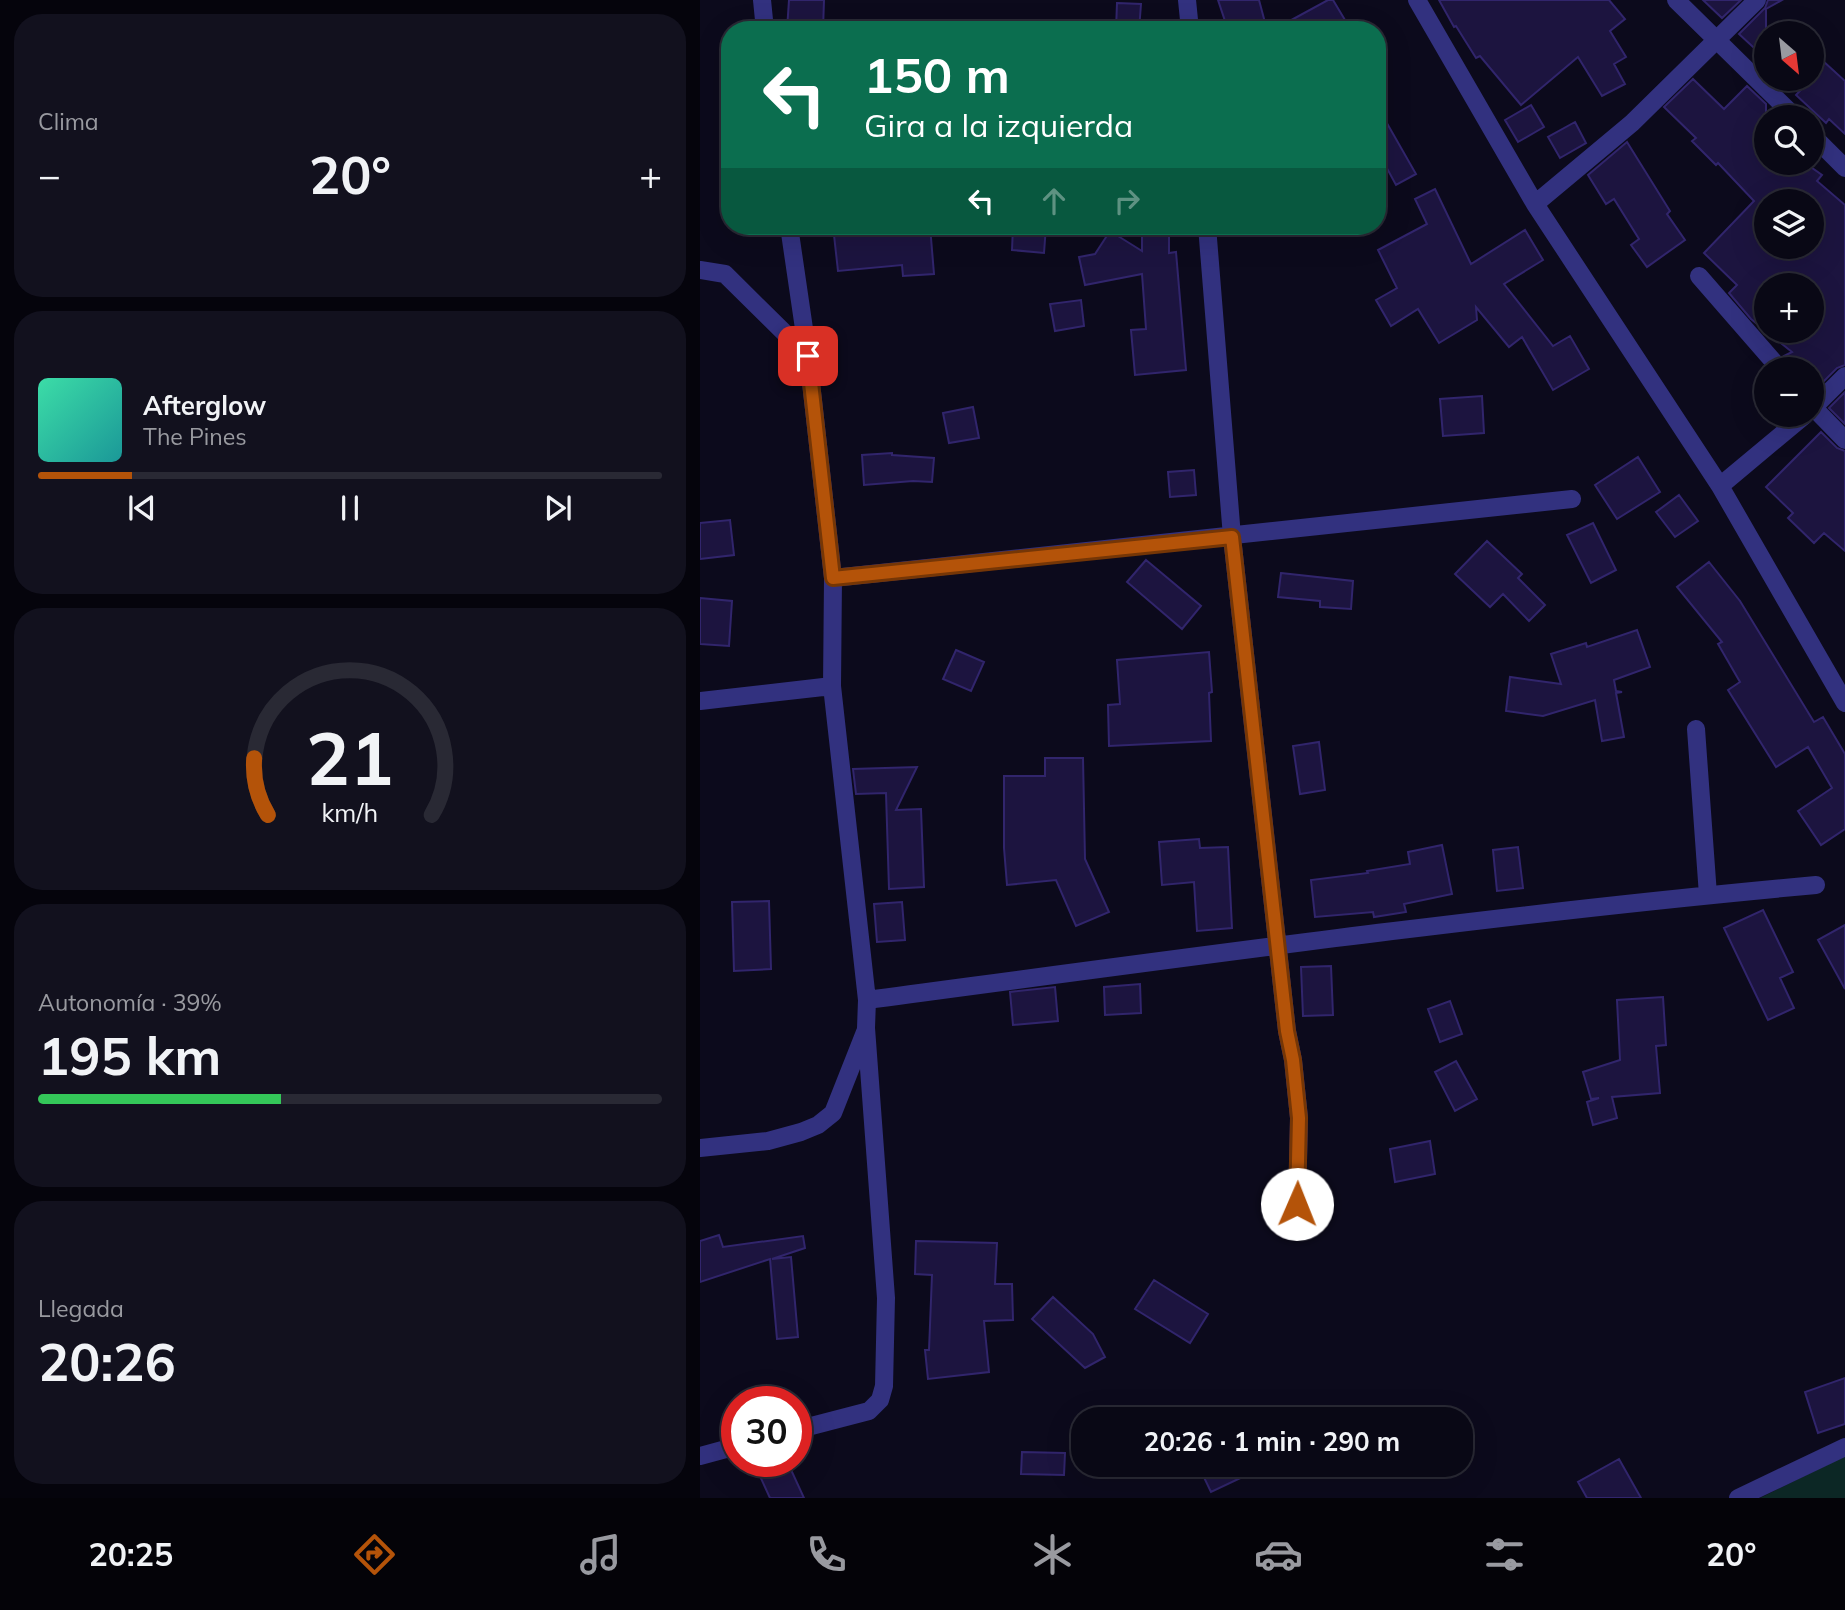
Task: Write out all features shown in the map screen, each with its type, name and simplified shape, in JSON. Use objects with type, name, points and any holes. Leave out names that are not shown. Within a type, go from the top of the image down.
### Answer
[{"type":"street","points":[[762,0],[764,21]]},
{"type":"street","points":[[1187,0],[1189,21]]},
{"type":"street","points":[[1417,0],[1535,204],[1720,486],[1845,703]]},
{"type":"street","points":[[1676,0],[1783,105]]},
{"type":"street","points":[[1535,204],[1632,123],[1757,0]]},
{"type":"street","points":[[1824,147],[1845,168]]},
{"type":"street","points":[[790,235],[808,356],[833,578],[832,686],[867,1000],[866,1028],[886,1298],[884,1386],[880,1400],[869,1410],[812,1426]]},
{"type":"street","points":[[1208,235],[1232,537],[1299,1118],[1297,1204]]},
{"type":"street","points":[[700,270],[724,274],[808,356]]},
{"type":"street","points":[[1699,276],[1770,357]]},
{"type":"street","points":[[1824,396],[1845,376]]},
{"type":"street","points":[[1824,421],[1845,440]]},
{"type":"street","points":[[1720,486],[1789,427]]},
{"type":"street","points":[[833,578],[1572,499]]},
{"type":"street","points":[[700,701],[832,686]]},
{"type":"street","points":[[1696,729],[1708,895]]},
{"type":"street","points":[[867,1000],[1278,945],[1708,895],[1816,886]]},
{"type":"street","points":[[700,1148],[768,1141],[818,1125],[833,1113],[866,1028]]},
{"type":"street","points":[[1738,1498],[1845,1447]]},
{"type":"street","points":[[700,1456],[721,1450]]},
{"type":"green space","points":[[1845,1456],[1845,1498],[1760,1498]]},
{"type":"building","points":[[789,0],[824,0],[823,21],[788,21]]},
{"type":"building","points":[[1218,0],[1259,0],[1265,21],[1225,21]]},
{"type":"building","points":[[1328,0],[1333,0],[1346,21],[1290,21]]},
{"type":"building","points":[[1439,0],[1609,0],[1625,19],[1610,31],[1626,57],[1614,64],[1625,84],[1602,96],[1578,57],[1521,105],[1480,56],[1476,58]]},
{"type":"building","points":[[1703,0],[1741,0],[1722,18]]},
{"type":"building","points":[[1768,0],[1782,0],[1766,9],[1766,21],[1754,21],[1754,48],[1739,34],[1765,8]]},
{"type":"building","points":[[1117,3],[1141,4],[1140,21],[1116,21]]},
{"type":"building","points":[[1824,62],[1845,81],[1845,134],[1829,119],[1826,123],[1824,121],[1824,105],[1807,105],[1796,95],[1800,91],[1824,91]]},
{"type":"building","points":[[1693,79],[1724,109],[1747,86],[1766,104],[1754,105],[1754,175],[1822,175],[1817,181],[1845,205],[1845,365],[1837,368],[1824,381],[1824,357],[1785,357],[1792,352],[1781,343],[1824,343],[1824,273],[1754,273],[1754,321],[1751,319],[1729,293],[1737,285],[1704,253],[1754,201],[1718,163],[1716,165],[1692,141],[1696,138],[1664,107]]},
{"type":"building","points":[[1531,105],[1544,127],[1518,142],[1505,120]]},
{"type":"building","points":[[1386,122],[1416,174],[1396,185],[1386,167]]},
{"type":"building","points":[[1575,122],[1586,143],[1560,158],[1548,137]]},
{"type":"building","points":[[1627,142],[1670,211],[1667,214],[1685,240],[1647,267],[1631,245],[1639,239],[1614,199],[1606,204],[1588,175]]},
{"type":"building","points":[[1435,189],[1471,264],[1525,230],[1543,260],[1504,284],[1553,346],[1570,336],[1589,369],[1553,390],[1522,337],[1509,347],[1476,307],[1477,320],[1439,343],[1418,309],[1391,326],[1376,300],[1397,288],[1378,250],[1427,224],[1415,199]]},
{"type":"building","points":[[834,235],[931,235],[934,274],[903,276],[902,265],[838,271]]},
{"type":"building","points":[[1013,235],[1045,235],[1044,253],[1012,250]]},
{"type":"building","points":[[1107,235],[1116,235],[1142,251],[1142,235],[1169,235],[1169,253],[1176,252],[1186,370],[1135,375],[1131,330],[1146,329],[1142,274],[1085,285],[1079,257],[1095,254]]},
{"type":"building","points":[[1081,300],[1084,326],[1055,331],[1050,304]]},
{"type":"building","points":[[1845,392],[1845,424],[1829,408]]},
{"type":"building","points":[[1482,396],[1484,433],[1443,436],[1440,399]]},
{"type":"building","points":[[973,407],[979,438],[949,443],[943,413]]},
{"type":"building","points":[[1821,432],[1837,448],[1845,451],[1845,551],[1824,533],[1814,543],[1788,518],[1793,513],[1766,487]]},
{"type":"building","points":[[892,453],[934,458],[932,482],[864,485],[862,455]]},
{"type":"building","points":[[1638,457],[1660,492],[1617,519],[1595,485]]},
{"type":"building","points":[[1194,470],[1196,495],[1170,497],[1168,472]]},
{"type":"building","points":[[1679,495],[1698,521],[1675,537],[1656,512]]},
{"type":"building","points":[[730,520],[734,555],[700,559],[700,523]]},
{"type":"building","points":[[1593,523],[1616,570],[1591,583],[1567,535]]},
{"type":"building","points":[[1487,541],[1522,574],[1518,578],[1545,605],[1529,621],[1503,594],[1490,607],[1455,574]]},
{"type":"building","points":[[1146,560],[1201,606],[1182,629],[1127,582]]},
{"type":"building","points":[[1709,562],[1740,601],[1814,722],[1823,717],[1845,754],[1845,829],[1821,845],[1798,811],[1832,788],[1808,747],[1776,767],[1728,690],[1740,682],[1718,644],[1722,642],[1677,587]]},
{"type":"building","points":[[1281,573],[1353,581],[1351,609],[1320,607],[1320,601],[1278,597]]},
{"type":"building","points":[[700,598],[732,601],[729,646],[700,644]]},
{"type":"building","points":[[1637,630],[1650,667],[1614,680],[1616,691],[1622,692],[1616,693],[1624,737],[1602,741],[1595,700],[1543,716],[1506,711],[1510,677],[1561,684],[1551,654],[1586,643],[1587,647]]},
{"type":"building","points":[[956,650],[984,662],[971,691],[943,679]]},
{"type":"building","points":[[1209,652],[1212,692],[1209,693],[1211,741],[1109,746],[1108,705],[1120,704],[1117,660]]},
{"type":"building","points":[[1319,742],[1325,790],[1300,794],[1293,746]]},
{"type":"building","points":[[1045,758],[1083,758],[1085,859],[1109,912],[1076,926],[1056,880],[1007,885],[1004,776],[1045,776]]},
{"type":"building","points":[[917,767],[896,810],[921,809],[924,887],[889,889],[886,793],[856,794],[853,769]]},
{"type":"building","points":[[1199,839],[1200,848],[1228,847],[1232,928],[1197,931],[1194,882],[1162,885],[1159,842]]},
{"type":"building","points":[[1442,845],[1452,894],[1404,904],[1406,912],[1374,917],[1373,912],[1315,917],[1311,880],[1368,873],[1367,871],[1410,864],[1408,852]]},
{"type":"building","points":[[1518,847],[1523,888],[1497,891],[1493,850]]},
{"type":"building","points":[[769,901],[771,969],[734,971],[732,902]]},
{"type":"building","points":[[902,902],[905,940],[877,942],[874,904]]},
{"type":"building","points":[[1763,910],[1793,972],[1780,978],[1794,1008],[1768,1020],[1724,928]]},
{"type":"building","points":[[1845,925],[1845,989],[1818,940]]},
{"type":"building","points":[[1331,966],[1333,1015],[1303,1016],[1301,967]]},
{"type":"building","points":[[1140,984],[1141,1013],[1105,1015],[1104,987]]},
{"type":"building","points":[[1055,987],[1058,1021],[1013,1025],[1010,992]]},
{"type":"building","points":[[1663,997],[1666,1045],[1656,1046],[1660,1093],[1612,1097],[1617,1118],[1593,1125],[1587,1102],[1599,1098],[1591,1099],[1583,1072],[1620,1060],[1617,1000]]},
{"type":"building","points":[[1450,1001],[1462,1034],[1440,1042],[1428,1009]]},
{"type":"building","points":[[1456,1061],[1477,1099],[1455,1111],[1435,1072]]},
{"type":"building","points":[[1430,1141],[1435,1174],[1395,1182],[1390,1149]]},
{"type":"building","points":[[719,1235],[723,1247],[803,1236],[805,1248],[772,1259],[791,1257],[798,1337],[777,1339],[770,1259],[700,1282],[700,1241]]},
{"type":"building","points":[[916,1241],[997,1243],[995,1284],[1012,1284],[1013,1320],[984,1321],[989,1372],[928,1379],[925,1350],[929,1350],[932,1275],[915,1274]]},
{"type":"building","points":[[1154,1280],[1208,1314],[1190,1343],[1135,1309]]},
{"type":"building","points":[[1053,1297],[1093,1334],[1105,1357],[1085,1368],[1032,1319]]},
{"type":"building","points":[[1845,1378],[1845,1424],[1818,1433],[1805,1392]]},
{"type":"building","points":[[1022,1452],[1065,1453],[1064,1475],[1021,1474]]},
{"type":"building","points":[[1619,1459],[1641,1498],[1587,1498],[1578,1482]]},
{"type":"building","points":[[760,1477],[794,1477],[804,1498],[770,1498]]},
{"type":"building","points":[[1204,1477],[1243,1477],[1211,1492]]},
{"type":"route","points":[[808,356],[833,578],[1232,537],[1299,1118],[1297,1204]]}]
